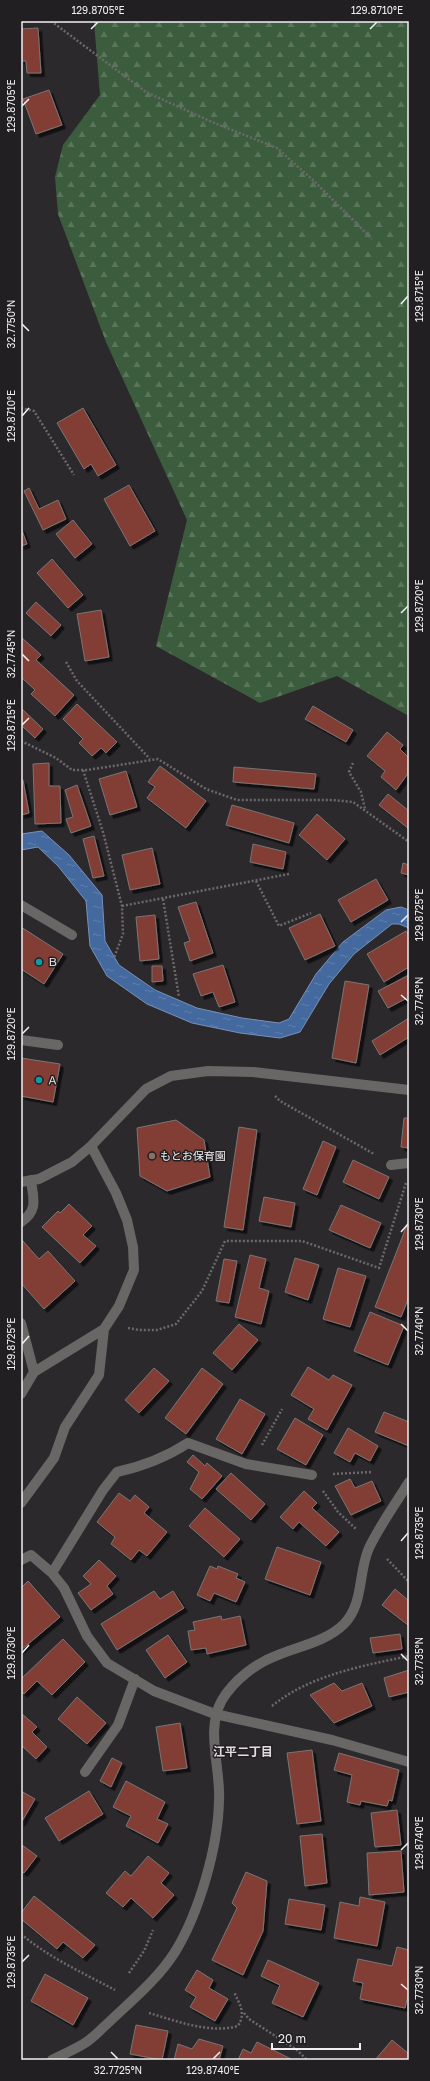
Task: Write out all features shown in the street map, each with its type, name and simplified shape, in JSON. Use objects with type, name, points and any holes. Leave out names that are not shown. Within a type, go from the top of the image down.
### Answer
[{"type":"street","points":[[21,905],[72,935]]},
{"type":"street","points":[[21,1040],[58,1045]]},
{"type":"street","points":[[21,1222],[27,1218],[34,1207],[26,1181],[39,1179],[72,1162],[91,1146],[146,1089],[171,1076],[208,1071],[253,1072],[409,1090]]},
{"type":"street","points":[[22,1392],[34,1372],[106,1326],[119,1306],[134,1270],[133,1247],[127,1220],[116,1193],[91,1146]]},
{"type":"street","points":[[391,1165],[409,1164]]},
{"type":"street","points":[[21,1323],[34,1372]]},
{"type":"street","points":[[21,1503],[54,1458],[65,1427],[99,1375],[106,1326]]},
{"type":"street","points":[[52,1573],[102,1490],[117,1472],[133,1469],[166,1457],[188,1443],[251,1465],[312,1475]]},
{"type":"street","points":[[52,2060],[86,2042],[138,1993],[175,1952],[194,1912],[210,1864],[220,1802],[219,1776],[214,1749],[215,1714],[222,1700],[235,1681],[253,1668],[276,1655],[321,1639],[344,1625],[353,1613],[368,1549],[409,1482]]},
{"type":"street","points":[[21,1560],[31,1555],[52,1573],[64,1588],[88,1636],[107,1663],[154,1691],[215,1714],[332,1740],[409,1762]]},
{"type":"street","points":[[85,1772],[118,1725],[134,1679]]},
{"type":"path","points":[[51,21],[146,92],[277,148],[314,181],[372,239]]},
{"type":"path","points":[[21,408],[34,411],[74,475]]},
{"type":"path","points":[[66,662],[77,682],[151,760]]},
{"type":"path","points":[[21,741],[56,758],[72,770],[82,770],[158,759],[206,789],[237,800],[332,800],[353,802],[409,842]]},
{"type":"path","points":[[353,763],[349,772],[361,792],[365,810]]},
{"type":"path","points":[[82,770],[103,832],[122,906],[123,934],[114,958]]},
{"type":"path","points":[[122,906],[289,874]]},
{"type":"path","points":[[256,881],[279,926],[311,913]]},
{"type":"path","points":[[163,898],[179,997]]},
{"type":"path","points":[[106,1326],[139,1330],[157,1330],[176,1324],[202,1291],[225,1241],[302,1241],[379,1268],[408,1181],[391,1165],[365,1148],[280,1101],[253,1072]]},
{"type":"path","points":[[251,1465],[282,1409]]},
{"type":"path","points":[[312,1475],[372,1472]]},
{"type":"path","points":[[252,1722],[284,1696],[306,1684],[376,1662],[409,1656]]},
{"type":"path","points":[[21,1934],[32,1943],[59,1960],[116,1991]]},
{"type":"path","points":[[234,1992],[243,2013],[249,2019],[297,2050],[307,2060]]},
{"type":"path","points":[[138,1993],[152,2002],[149,2013],[193,2025],[228,2029],[238,2026],[243,2018],[243,2013]]},
{"type":"green space","points":[[94,21],[409,21],[409,716],[337,676],[260,703],[156,646],[187,520],[106,342],[58,214],[55,177],[63,145],[100,95]]},
{"type":"water","points":[[42,831],[69,855],[102,895],[105,941],[119,965],[155,990],[197,1008],[242,1018],[279,1023],[289,1019],[316,974],[343,942],[386,910],[401,907],[409,910],[409,928],[399,924],[392,924],[354,954],[329,984],[300,1032],[280,1038],[240,1033],[192,1023],[147,1004],[107,976],[90,946],[86,901],[58,866],[38,847],[21,850],[21,834]]},
{"type":"building","points":[[38,28],[41,73],[27,73],[26,61],[21,61],[21,29]]},
{"type":"building","points":[[49,90],[62,125],[36,134],[23,99]]},
{"type":"building","points":[[83,408],[116,465],[98,476],[91,464],[84,469],[57,423]]},
{"type":"building","points":[[129,485],[155,531],[130,546],[104,499]]},
{"type":"building","points":[[29,488],[39,509],[58,500],[66,519],[43,530],[24,491]]},
{"type":"building","points":[[73,520],[92,544],[75,558],[56,534]]},
{"type":"building","points":[[21,528],[27,544],[21,546]]},
{"type":"building","points":[[52,559],[83,595],[68,608],[37,573]]},
{"type":"building","points":[[36,602],[61,625],[51,636],[26,613]]},
{"type":"building","points":[[101,610],[109,657],[85,661],[77,614]]},
{"type":"building","points":[[21,637],[41,655],[36,660],[74,695],[55,716],[31,694],[35,690],[21,677]]},
{"type":"building","points":[[77,704],[117,742],[106,753],[101,748],[92,756],[79,743],[83,739],[63,719]]},
{"type":"building","points":[[313,706],[353,730],[346,742],[305,719]]},
{"type":"building","points":[[21,708],[43,729],[35,738],[21,725]]},
{"type":"building","points":[[387,732],[403,745],[400,749],[409,758],[409,772],[396,790],[381,777],[385,771],[367,756]]},
{"type":"building","points":[[49,763],[49,786],[60,786],[61,823],[35,824],[33,764]]},
{"type":"building","points":[[160,766],[206,801],[186,828],[147,798],[155,787],[148,782]]},
{"type":"building","points":[[234,767],[316,774],[314,789],[233,782]]},
{"type":"building","points":[[126,771],[137,807],[110,815],[99,779]]},
{"type":"building","points":[[21,780],[23,780],[29,813],[21,815]]},
{"type":"building","points":[[77,785],[91,826],[71,833],[66,819],[73,817],[65,790]]},
{"type":"building","points":[[388,794],[409,811],[409,829],[379,805]]},
{"type":"building","points":[[232,805],[294,823],[289,843],[226,825]]},
{"type":"building","points":[[317,814],[345,839],[327,860],[299,835]]},
{"type":"building","points":[[94,836],[104,876],[93,878],[83,839]]},
{"type":"building","points":[[253,844],[286,852],[283,869],[250,862]]},
{"type":"building","points":[[152,848],[160,884],[130,890],[122,855]]},
{"type":"building","points":[[403,863],[409,865],[409,875],[401,873]]},
{"type":"building","points":[[376,879],[388,900],[351,922],[338,900]]},
{"type":"building","points":[[196,902],[213,953],[190,961],[184,943],[190,941],[178,907]]},
{"type":"building","points":[[320,914],[335,946],[305,960],[289,928]]},
{"type":"building","points":[[155,915],[159,959],[140,961],[136,917]]},
{"type":"building","name":"Ｂ","points":[[21,927],[63,954],[44,984],[21,969]]},
{"type":"building","points":[[406,931],[409,936],[409,967],[384,982],[367,954]]},
{"type":"building","points":[[223,965],[235,1002],[219,1007],[213,992],[201,996],[193,974]]},
{"type":"building","points":[[152,966],[162,966],[163,981],[152,982]]},
{"type":"building","points":[[409,975],[409,997],[388,1008],[378,991]]},
{"type":"building","points":[[345,981],[369,985],[356,1063],[332,1058]]},
{"type":"building","points":[[409,1018],[409,1037],[380,1055],[372,1041]]},
{"type":"building","name":"Ａ","points":[[21,1058],[60,1064],[53,1102],[21,1096]]},
{"type":"building","points":[[404,1118],[409,1118],[409,1148],[401,1147]]},
{"type":"building","points":[[176,1120],[204,1140],[210,1177],[167,1191],[140,1176],[137,1128]]},
{"type":"building","points":[[239,1127],[257,1130],[243,1230],[224,1227]]},
{"type":"building","points":[[323,1141],[336,1147],[317,1195],[303,1189]]},
{"type":"building","points":[[353,1160],[389,1177],[379,1199],[343,1182]]},
{"type":"building","points":[[264,1197],[295,1203],[291,1227],[259,1221]]},
{"type":"building","points":[[69,1204],[92,1226],[83,1235],[96,1246],[80,1263],[42,1227],[58,1211],[60,1213]]},
{"type":"building","points":[[341,1205],[381,1223],[370,1248],[329,1230]]},
{"type":"building","points":[[409,1220],[409,1297],[401,1317],[375,1307]]},
{"type":"building","points":[[22,1240],[39,1259],[48,1251],[75,1281],[44,1309],[21,1283]]},
{"type":"building","points":[[250,1255],[266,1259],[259,1288],[269,1291],[261,1324],[235,1317]]},
{"type":"building","points":[[295,1258],[319,1265],[308,1300],[285,1292]]},
{"type":"building","points":[[224,1259],[237,1261],[229,1303],[216,1301]]},
{"type":"building","points":[[338,1268],[366,1276],[350,1327],[323,1319]]},
{"type":"building","points":[[370,1312],[404,1326],[388,1365],[354,1351]]},
{"type":"building","points":[[239,1324],[258,1340],[232,1370],[213,1353]]},
{"type":"building","points":[[308,1367],[329,1380],[333,1375],[352,1385],[327,1430],[308,1419],[314,1409],[291,1395]]},
{"type":"building","points":[[154,1368],[169,1381],[139,1413],[125,1400]]},
{"type":"building","points":[[202,1368],[223,1384],[186,1434],[165,1418]]},
{"type":"building","points":[[240,1399],[265,1414],[242,1454],[216,1439]]},
{"type":"building","points":[[384,1412],[409,1422],[409,1446],[375,1432]]},
{"type":"building","points":[[295,1418],[323,1435],[306,1465],[277,1449]]},
{"type":"building","points":[[348,1428],[378,1446],[370,1461],[355,1453],[350,1462],[334,1453]]},
{"type":"building","points":[[193,1455],[205,1466],[207,1463],[222,1476],[202,1499],[190,1489],[199,1472],[187,1462]]},
{"type":"building","points":[[231,1473],[265,1504],[251,1520],[216,1489]]},
{"type":"building","points":[[350,1479],[355,1488],[372,1481],[381,1501],[351,1515],[335,1486]]},
{"type":"building","points":[[304,1491],[317,1503],[312,1508],[339,1532],[326,1546],[299,1522],[293,1529],[280,1517]]},
{"type":"building","points":[[119,1493],[130,1501],[135,1495],[149,1507],[144,1513],[167,1532],[147,1556],[139,1550],[131,1560],[111,1544],[115,1537],[97,1522]]},
{"type":"building","points":[[205,1508],[240,1539],[224,1557],[189,1526]]},
{"type":"building","points":[[277,1547],[321,1562],[310,1595],[265,1579]]},
{"type":"building","points":[[99,1560],[116,1576],[107,1586],[113,1594],[91,1610],[78,1593],[91,1584],[83,1576]]},
{"type":"building","points":[[210,1566],[217,1569],[218,1566],[238,1574],[236,1578],[245,1582],[236,1602],[214,1593],[210,1601],[197,1595]]},
{"type":"building","points":[[28,1581],[60,1617],[21,1650],[21,1588]]},
{"type":"building","points":[[395,1589],[409,1601],[409,1626],[382,1605]]},
{"type":"building","points":[[154,1591],[160,1599],[173,1591],[184,1608],[117,1650],[101,1624]]},
{"type":"building","points":[[221,1616],[222,1620],[240,1616],[246,1645],[207,1654],[206,1648],[191,1650],[188,1631],[195,1630],[193,1622]]},
{"type":"building","points":[[400,1634],[402,1649],[373,1653],[370,1638]]},
{"type":"building","points":[[168,1635],[187,1662],[165,1678],[146,1650]]},
{"type":"building","points":[[63,1639],[85,1662],[52,1695],[37,1681],[24,1694],[21,1691],[21,1679]]},
{"type":"building","points":[[409,1670],[409,1692],[389,1697],[384,1678]]},
{"type":"building","points":[[334,1683],[342,1691],[362,1683],[372,1706],[334,1723],[310,1695]]},
{"type":"building","points":[[77,1697],[106,1723],[87,1744],[58,1719]]},
{"type":"building","points":[[21,1713],[37,1727],[32,1732],[47,1747],[36,1759],[21,1745]]},
{"type":"building","points":[[180,1723],[187,1768],[163,1771],[156,1727]]},
{"type":"building","points":[[312,1750],[321,1821],[297,1824],[287,1753]]},
{"type":"building","points":[[339,1753],[399,1770],[392,1801],[389,1800],[387,1806],[361,1801],[360,1805],[347,1802],[352,1775],[334,1770]]},
{"type":"building","points":[[112,1758],[122,1763],[111,1787],[100,1781]]},
{"type":"building","points":[[126,1781],[165,1802],[157,1819],[168,1824],[158,1843],[126,1826],[131,1816],[113,1807]]},
{"type":"building","points":[[21,1791],[35,1799],[21,1823]]},
{"type":"building","points":[[89,1791],[103,1814],[59,1841],[45,1818]]},
{"type":"building","points":[[397,1810],[401,1845],[375,1847],[371,1813]]},
{"type":"building","points":[[322,1834],[327,1883],[305,1886],[300,1836]]},
{"type":"building","points":[[22,1845],[37,1856],[24,1873],[21,1871]]},
{"type":"building","points":[[401,1851],[404,1892],[369,1895],[367,1853]]},
{"type":"building","points":[[148,1856],[169,1873],[161,1883],[174,1895],[153,1918],[131,1898],[123,1907],[106,1893],[125,1871],[131,1876]]},
{"type":"building","points":[[246,1872],[267,1881],[263,1931],[243,1975],[212,1960],[237,1908],[232,1903]]},
{"type":"building","points":[[34,1896],[95,1945],[83,1958],[63,1942],[57,1949],[21,1919],[21,1913]]},
{"type":"building","points":[[360,1897],[385,1902],[377,1946],[334,1938],[340,1902],[359,1906]]},
{"type":"building","points":[[289,1899],[325,1905],[321,1930],[285,1924]]},
{"type":"building","points":[[397,1947],[409,1950],[409,1991],[405,2008],[360,1999],[363,1983],[353,1981],[358,1959],[392,1966]]},
{"type":"building","points":[[268,1960],[319,1983],[303,2017],[272,2003],[280,1985],[261,1976]]},
{"type":"building","points":[[197,1970],[213,1980],[209,1988],[228,1999],[215,2021],[190,2007],[196,1997],[185,1990]]},
{"type":"building","points":[[45,1974],[88,1998],[73,2025],[31,2001]]},
{"type":"building","points":[[136,2025],[168,2031],[162,2060],[130,2054]]},
{"type":"building","points":[[199,2039],[223,2046],[219,2060],[174,2060],[178,2044],[192,2049]]},
{"type":"building","points":[[392,2040],[409,2054],[409,2060],[375,2060]]},
{"type":"building","points":[[257,2042],[291,2060],[238,2060],[243,2049],[251,2053]]},
{"type":"place","name":"Ｂ","points":[[39,962]]},
{"type":"place","name":"Ａ","points":[[39,1080]]},
{"type":"place","name":"もとお保育園","points":[[152,1156]]},
{"type":"district","name":"江平二丁目","points":[[243,1752]]}]
